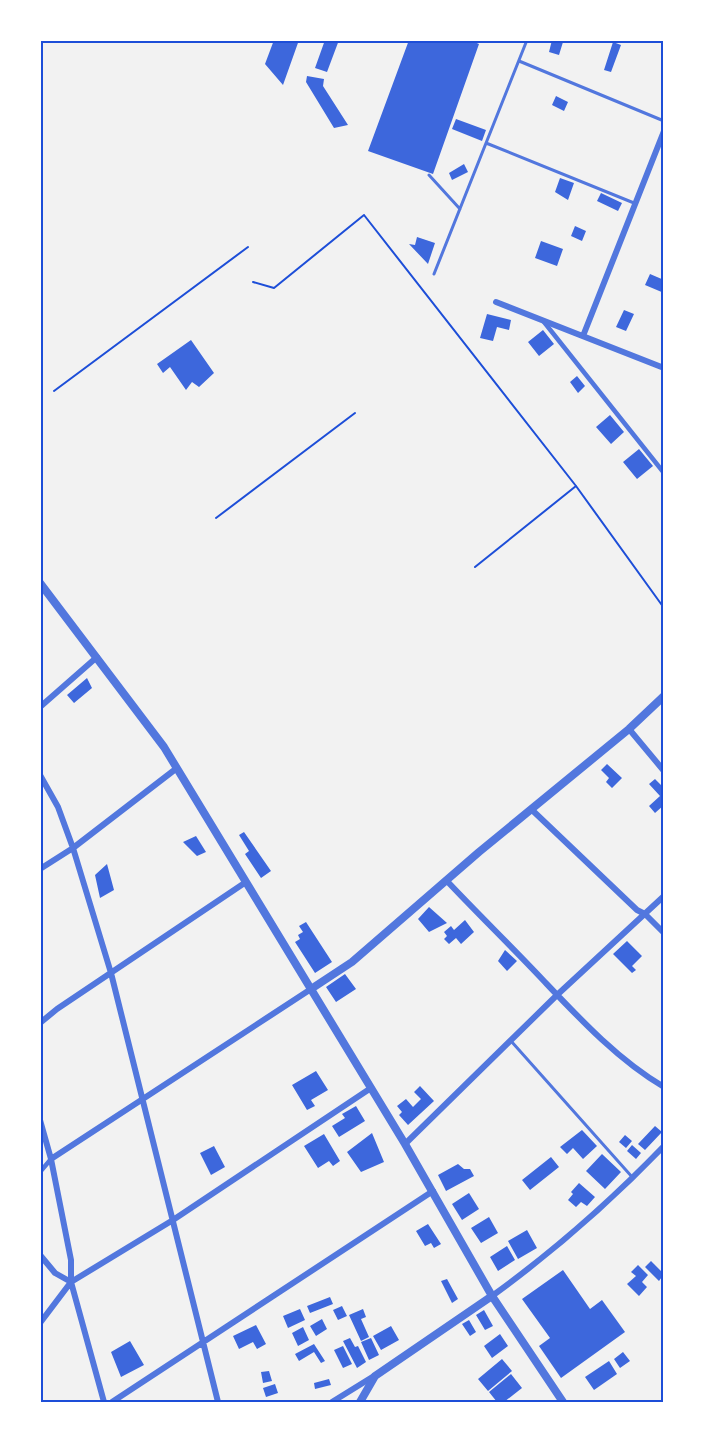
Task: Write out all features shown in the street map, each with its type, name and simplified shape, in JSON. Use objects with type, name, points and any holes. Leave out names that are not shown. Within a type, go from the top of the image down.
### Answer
[{"type":"street","points":[[583,336],[663,131]]},
{"type":"street","points":[[496,302],[663,369]]},
{"type":"street","points":[[544,322],[663,473]]},
{"type":"street","points":[[40,583],[148,724],[177,768],[405,1144],[492,1296],[563,1402]]},
{"type":"street","points":[[40,707],[97,657]]},
{"type":"street","points":[[40,1172],[51,1159],[352,962],[446,880],[629,729],[663,696]]},
{"type":"street","points":[[629,729],[663,771]]},
{"type":"street","points":[[40,869],[73,848],[177,768]]},
{"type":"street","points":[[40,775],[58,807],[73,848],[111,973],[218,1402]]},
{"type":"street","points":[[531,809],[663,933]]},
{"type":"street","points":[[446,880],[556,995],[620,1054],[663,1087]]},
{"type":"street","points":[[40,1023],[57,1009],[246,882]]},
{"type":"street","points":[[405,1144],[556,995],[663,896]]},
{"type":"street","points":[[40,1323],[71,1282],[173,1220],[371,1088]]},
{"type":"street","points":[[40,1120],[51,1159],[71,1260],[71,1282],[104,1402]]},
{"type":"street","points":[[332,1402],[375,1376],[542,1259],[633,1178],[663,1146]]},
{"type":"street","points":[[112,1402],[432,1191]]},
{"type":"street","points":[[40,1255],[55,1273],[71,1282]]},
{"type":"street","points":[[360,1402],[375,1376]]},
{"type":"lane","points":[[434,274],[527,40]]},
{"type":"lane","points":[[519,61],[663,121]]},
{"type":"lane","points":[[486,143],[635,203]]},
{"type":"lane","points":[[429,175],[460,209]]},
{"type":"lane","points":[[511,1041],[633,1178]]},
{"type":"path","points":[[253,282],[274,288],[364,215],[576,486],[663,608]]},
{"type":"path","points":[[54,391],[248,247]]},
{"type":"path","points":[[216,518],[355,413]]},
{"type":"path","points":[[475,567],[576,486]]},
{"type":"building","points":[[274,40],[299,40],[283,85],[265,64]]},
{"type":"building","points":[[325,40],[339,40],[327,72],[315,68]]},
{"type":"building","points":[[409,40],[470,40],[479,44],[433,174],[368,151]]},
{"type":"building","points":[[552,40],[563,42],[559,55],[549,52]]},
{"type":"building","points":[[613,42],[621,45],[611,72],[604,70]]},
{"type":"building","points":[[307,76],[324,79],[323,86],[348,125],[334,128],[306,82]]},
{"type":"building","points":[[556,96],[568,102],[564,111],[552,105]]},
{"type":"building","points":[[456,119],[486,130],[482,141],[452,129]]},
{"type":"building","points":[[464,164],[468,172],[452,180],[449,173]]},
{"type":"building","points":[[560,178],[574,183],[568,200],[555,192]]},
{"type":"building","points":[[601,193],[622,203],[618,211],[597,201]]},
{"type":"building","points":[[575,226],[586,231],[582,241],[571,236]]},
{"type":"building","points":[[417,237],[435,243],[428,264],[409,244],[415,245]]},
{"type":"building","points":[[541,241],[563,249],[557,266],[535,258]]},
{"type":"building","points":[[650,274],[664,280],[664,293],[645,285]]},
{"type":"building","points":[[624,310],[634,314],[626,331],[616,327]]},
{"type":"building","points":[[487,314],[511,320],[509,330],[497,327],[493,341],[480,338]]},
{"type":"building","points":[[543,330],[554,344],[539,356],[528,342]]},
{"type":"building","points":[[191,340],[214,373],[199,387],[192,382],[186,390],[170,367],[163,373],[157,364]]},
{"type":"building","points":[[577,376],[585,386],[578,393],[570,382]]},
{"type":"building","points":[[610,415],[624,432],[611,444],[596,427]]},
{"type":"building","points":[[639,449],[653,466],[637,479],[623,462]]},
{"type":"building","points":[[87,678],[92,688],[74,703],[67,695]]},
{"type":"building","points":[[607,764],[622,778],[612,788],[606,782],[609,778],[601,770]]},
{"type":"building","points":[[655,779],[664,788],[664,805],[655,813],[649,806],[660,796],[649,784]]},
{"type":"building","points":[[244,832],[271,871],[261,878],[245,854],[249,851],[239,835]]},
{"type":"building","points":[[196,836],[206,852],[197,856],[183,842]]},
{"type":"building","points":[[107,864],[114,890],[100,898],[95,875]]},
{"type":"building","points":[[429,907],[447,923],[429,932],[418,919]]},
{"type":"building","points":[[465,920],[474,932],[461,944],[456,938],[449,944],[444,939],[447,936],[444,932],[451,926],[454,930]]},
{"type":"building","points":[[306,922],[332,962],[315,973],[295,942],[300,939],[298,935],[303,932],[299,926]]},
{"type":"building","points":[[627,941],[642,956],[632,966],[636,970],[632,973],[613,954]]},
{"type":"building","points":[[505,950],[517,961],[507,971],[498,961]]},
{"type":"building","points":[[345,974],[356,989],[336,1002],[326,987]]},
{"type":"building","points":[[316,1071],[328,1090],[311,1100],[315,1106],[307,1110],[292,1085]]},
{"type":"building","points":[[420,1086],[434,1101],[408,1125],[399,1115],[402,1112],[397,1106],[406,1099],[413,1107],[421,1099],[414,1092]]},
{"type":"building","points":[[356,1106],[365,1121],[339,1137],[332,1126],[345,1118],[342,1114]]},
{"type":"building","points":[[655,1126],[662,1132],[645,1150],[638,1144]]},
{"type":"building","points":[[582,1130],[597,1146],[583,1159],[573,1148],[567,1154],[560,1147]]},
{"type":"building","points":[[372,1133],[384,1162],[361,1172],[347,1152]]},
{"type":"building","points":[[324,1134],[340,1161],[333,1166],[329,1161],[318,1168],[304,1146]]},
{"type":"building","points":[[625,1135],[632,1141],[626,1148],[619,1142]]},
{"type":"building","points":[[632,1145],[641,1153],[636,1159],[627,1151]]},
{"type":"building","points":[[214,1146],[225,1167],[211,1175],[200,1153]]},
{"type":"building","points":[[602,1154],[621,1172],[605,1189],[586,1171]]},
{"type":"building","points":[[551,1157],[559,1167],[530,1190],[522,1180]]},
{"type":"building","points":[[458,1164],[464,1169],[470,1169],[474,1176],[446,1191],[438,1175]]},
{"type":"building","points":[[579,1183],[595,1197],[587,1206],[581,1202],[576,1207],[568,1200],[573,1194],[571,1192]]},
{"type":"building","points":[[469,1193],[479,1209],[462,1220],[452,1204]]},
{"type":"building","points":[[489,1217],[498,1233],[481,1243],[471,1228]]},
{"type":"building","points":[[428,1224],[441,1244],[434,1248],[431,1243],[425,1246],[416,1231]]},
{"type":"building","points":[[527,1230],[537,1248],[518,1259],[508,1241]]},
{"type":"building","points":[[507,1246],[515,1260],[498,1271],[490,1257]]},
{"type":"building","points":[[651,1261],[664,1274],[659,1281],[645,1267]]},
{"type":"building","points":[[638,1265],[648,1275],[642,1282],[647,1287],[639,1296],[627,1284],[636,1276],[631,1272]]},
{"type":"building","points":[[563,1270],[590,1309],[602,1300],[625,1332],[561,1378],[539,1346],[550,1338],[522,1299]]},
{"type":"building","points":[[447,1279],[458,1299],[452,1303],[441,1281]]},
{"type":"building","points":[[330,1297],[333,1304],[310,1313],[307,1306]]},
{"type":"building","points":[[342,1306],[347,1316],[338,1320],[333,1310]]},
{"type":"building","points":[[300,1309],[305,1320],[288,1328],[283,1316]]},
{"type":"building","points":[[363,1309],[366,1317],[361,1319],[369,1337],[361,1341],[349,1315]]},
{"type":"building","points":[[484,1310],[493,1326],[485,1330],[476,1315]]},
{"type":"building","points":[[322,1319],[327,1329],[316,1336],[310,1326]]},
{"type":"building","points":[[469,1320],[476,1332],[470,1336],[462,1324]]},
{"type":"building","points":[[256,1325],[266,1344],[257,1349],[253,1342],[239,1349],[233,1336]]},
{"type":"building","points":[[391,1326],[399,1340],[381,1350],[373,1336]]},
{"type":"building","points":[[303,1327],[309,1340],[298,1346],[292,1333]]},
{"type":"building","points":[[500,1334],[508,1346],[492,1358],[484,1346]]},
{"type":"building","points":[[350,1338],[355,1347],[358,1346],[366,1362],[357,1368],[343,1341]]},
{"type":"building","points":[[371,1338],[379,1355],[369,1360],[361,1342]]},
{"type":"building","points":[[130,1341],[144,1365],[121,1377],[111,1352]]},
{"type":"building","points":[[314,1344],[325,1361],[321,1363],[314,1352],[299,1361],[295,1354]]},
{"type":"building","points":[[343,1346],[352,1364],[343,1368],[334,1350]]},
{"type":"building","points":[[623,1352],[630,1361],[620,1368],[614,1359]]},
{"type":"building","points":[[502,1359],[512,1371],[488,1391],[478,1379]]},
{"type":"building","points":[[609,1361],[617,1374],[594,1390],[585,1377]]},
{"type":"building","points":[[269,1371],[272,1381],[263,1383],[261,1372]]},
{"type":"building","points":[[511,1374],[522,1388],[504,1402],[497,1402],[489,1392]]},
{"type":"building","points":[[329,1379],[331,1385],[315,1389],[314,1383]]},
{"type":"building","points":[[275,1384],[278,1393],[266,1397],[263,1388]]}]
